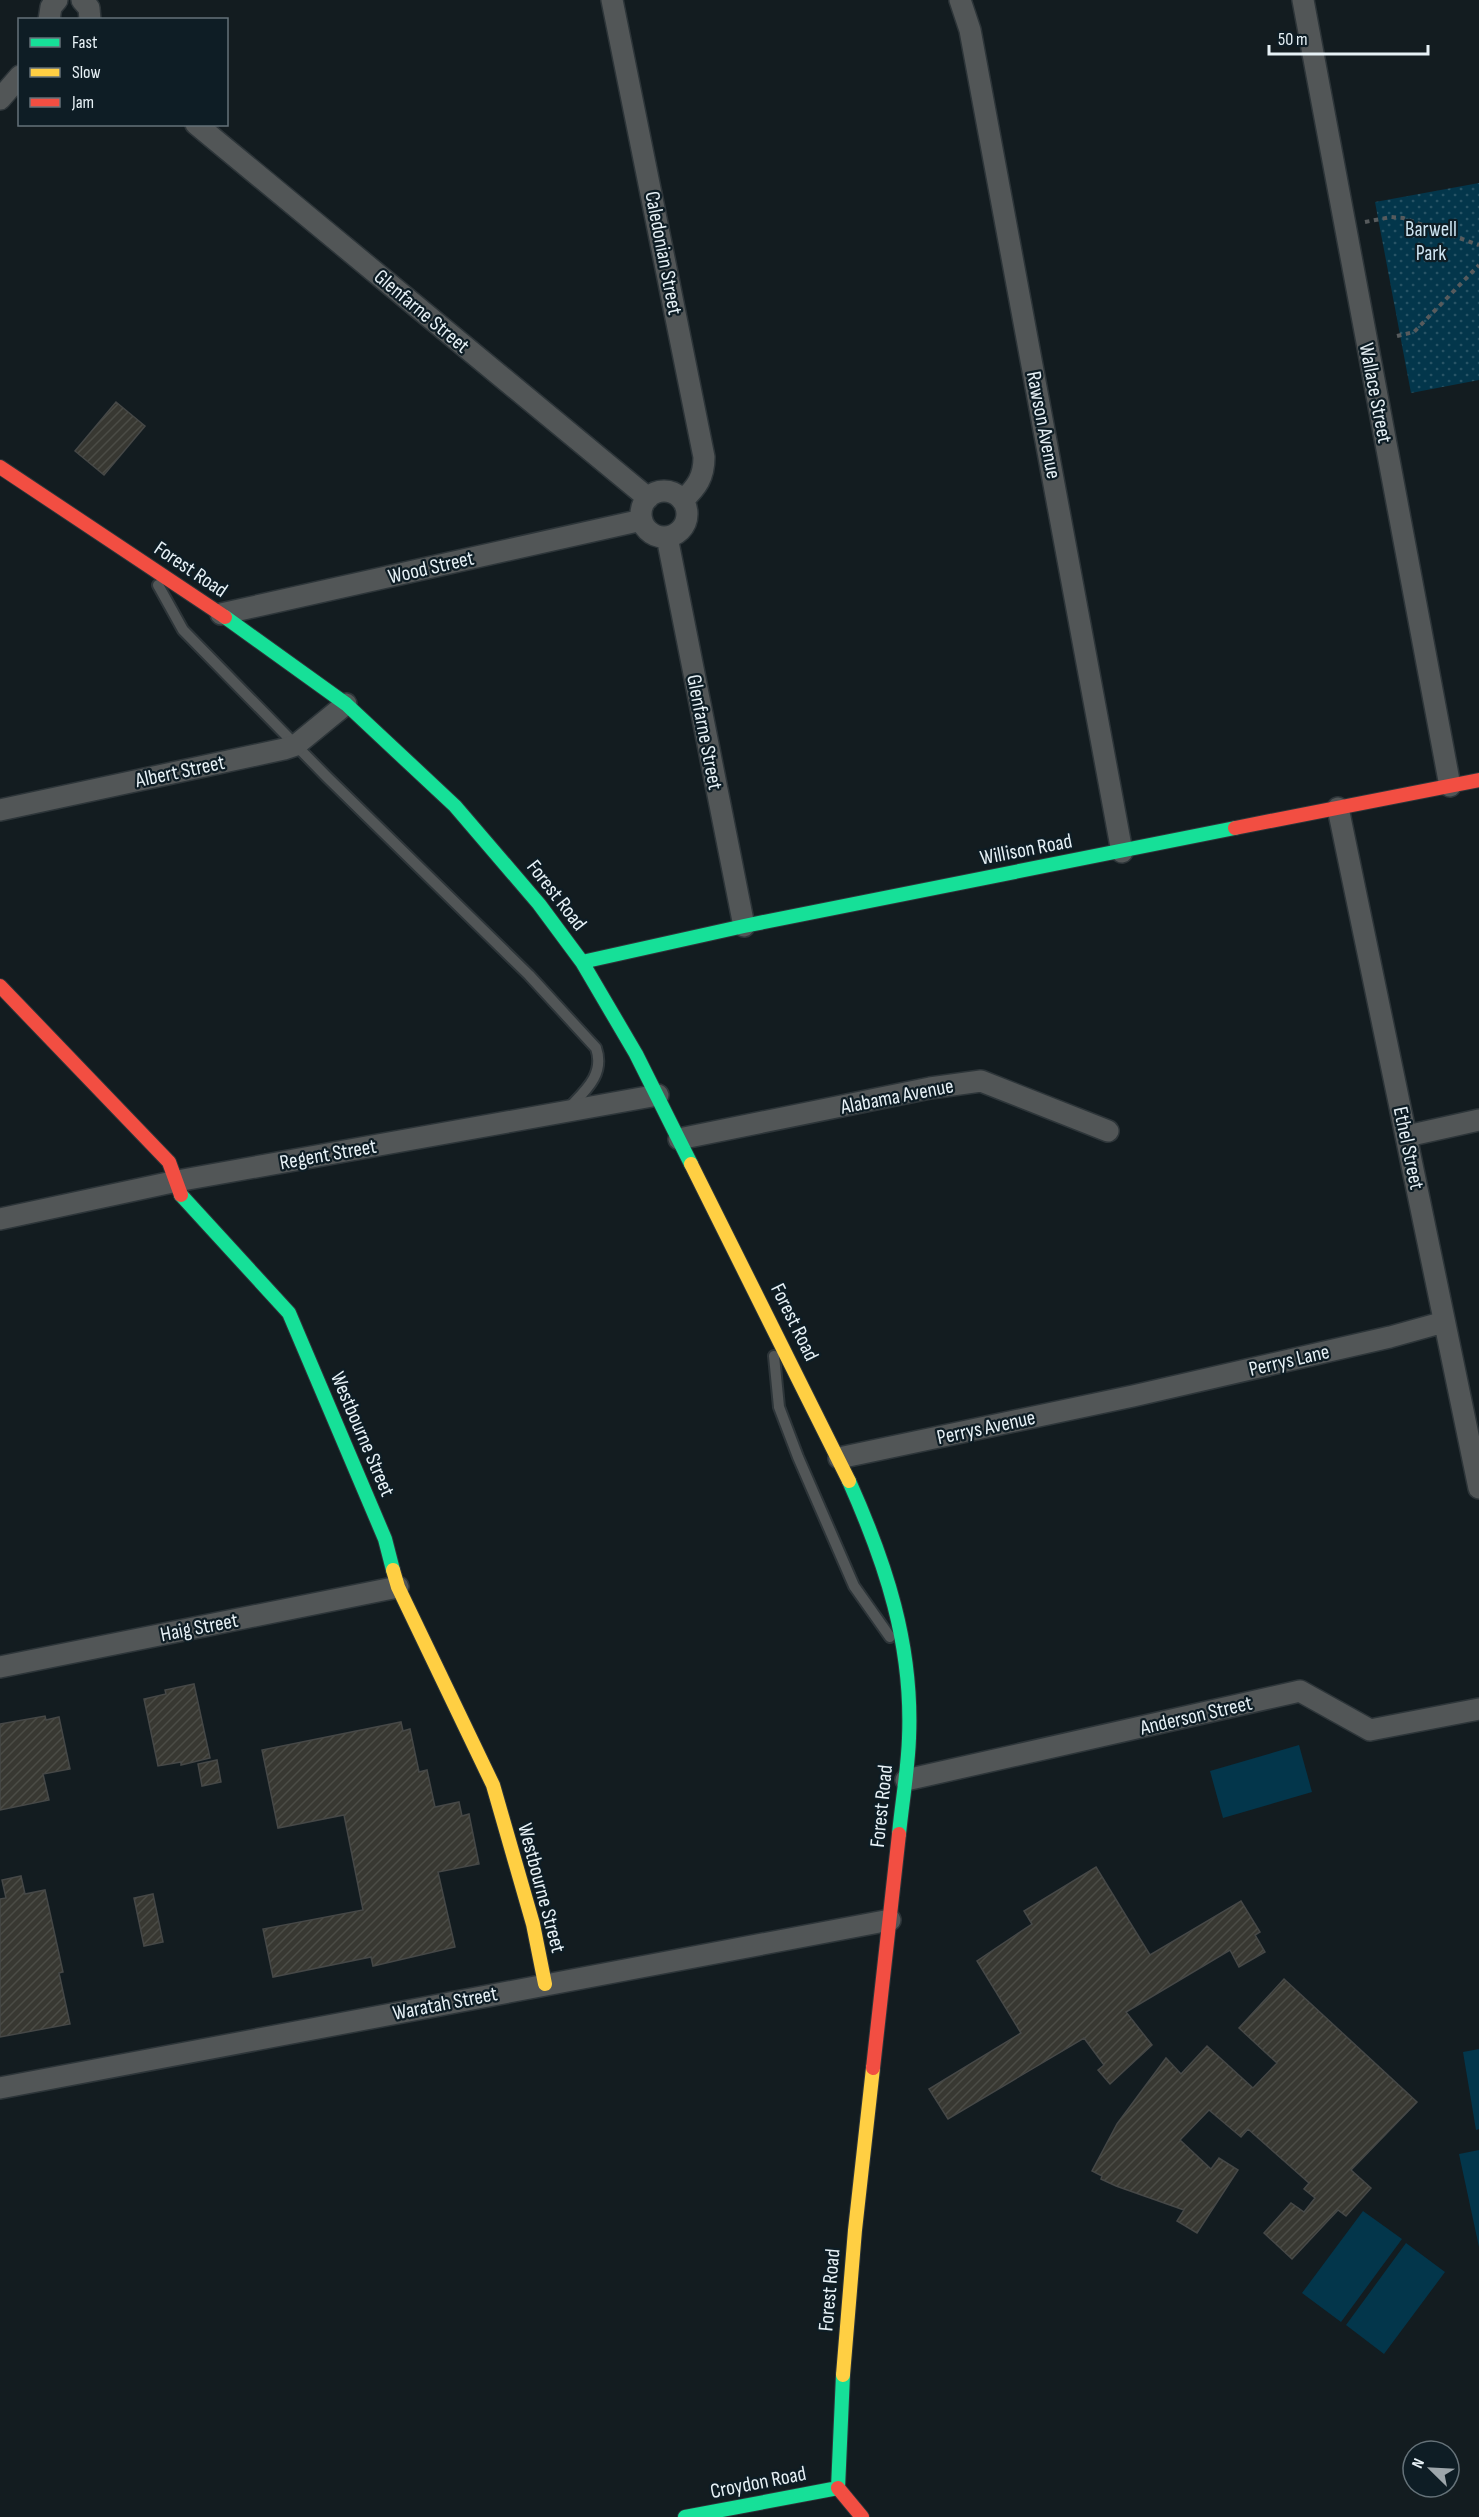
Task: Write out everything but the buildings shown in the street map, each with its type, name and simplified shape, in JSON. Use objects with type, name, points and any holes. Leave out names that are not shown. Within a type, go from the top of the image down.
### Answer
[{"type":"main road","name":"Forest Road","points":[[0,467],[221,614],[346,704],[455,806],[539,904],[582,962],[658,1095],[838,1458],[876,1542],[899,1618],[904,1657],[909,1702],[906,1780],[867,2106],[844,2363],[838,2488],[835,2507]]},
{"type":"main road","name":"Willison Road","points":[[582,962],[744,926],[1479,780]]},
{"type":"main road","name":"Westbourne Street","points":[[0,986],[169,1162],[182,1197],[289,1313],[385,1539],[398,1587],[493,1785],[533,1924],[545,1984]]},
{"type":"main road","name":"Croydon Road","points":[[685,2517],[838,2488]]},
{"type":"main road","points":[[838,2488],[862,2517]]},
{"type":"street","name":"Caledonian Street","points":[[612,0],[704,457],[700,482],[683,500]]},
{"type":"street","name":"Rawson Avenue","points":[[960,0],[970,30],[1122,852]]},
{"type":"street","name":"Wallace Street","points":[[1303,0],[1450,786]]},
{"type":"street","points":[[0,99],[18,78]]},
{"type":"street","name":"Glenfarne Street","points":[[198,126],[648,498]]},
{"type":"street","points":[[662,491],[670,492],[683,500],[687,515],[681,530],[667,537],[651,533],[642,520],[641,512],[648,498],[662,491]]},
{"type":"street","name":"Wood Street","points":[[221,614],[642,520]]},
{"type":"street","name":"Glenfarne Street","points":[[667,537],[744,926]]},
{"type":"street","name":"Albert Street","points":[[0,810],[296,745],[346,704]]},
{"type":"street","name":"Ethel Street","points":[[1338,808],[1444,1322],[1475,1448],[1479,1488]]},
{"type":"street","name":"Alabama Avenue","points":[[679,1139],[930,1088],[981,1081],[1108,1131]]},
{"type":"street","name":"Regent Street","points":[[0,1219],[177,1181],[658,1095]]},
{"type":"street","points":[[1407,1136],[1479,1120]]},
{"type":"street","name":"Perrys Lane","points":[[1133,1396],[1390,1337],[1444,1322]]},
{"type":"street","name":"Perrys Avenue","points":[[838,1458],[1133,1396]]},
{"type":"street","name":"Haig Street","points":[[0,1667],[398,1587]]},
{"type":"street","name":"Anderson Street","points":[[906,1780],[1300,1691],[1370,1730],[1479,1709]]},
{"type":"street","name":"Waratah Street","points":[[0,2088],[890,1920]]},
{"type":"lane","points":[[146,564],[183,630],[531,977],[596,1048],[599,1058],[597,1073],[590,1086],[568,1110]]},
{"type":"lane","points":[[771,1321],[779,1407],[798,1457],[854,1586],[904,1657]]},
{"type":"path","points":[[1377,219],[1403,218],[1479,245]]},
{"type":"path","points":[[1397,336],[1414,332],[1479,265]]},
{"type":"green space","name":"Barwell Park","points":[[1479,183],[1479,380],[1411,393],[1375,202]]},
{"type":"green space","points":[[1299,1745],[1312,1792],[1223,1818],[1210,1771]]},
{"type":"green space","points":[[1479,2049],[1479,2129],[1476,2130],[1463,2052]]},
{"type":"green space","points":[[1479,2150],[1479,2247],[1459,2154]]},
{"type":"green space","points":[[1363,2211],[1402,2239],[1341,2322],[1302,2293]]},
{"type":"green space","points":[[1406,2243],[1445,2272],[1384,2354],[1346,2325]]},
{"type":"traffic: fast","points":[[225,617],[346,704],[455,806],[539,904],[582,962],[636,1054],[691,1164]]},
{"type":"traffic: fast","points":[[582,962],[744,926],[1235,828]]},
{"type":"traffic: fast","points":[[181,1195],[289,1313],[385,1539],[393,1570]]},
{"type":"traffic: fast","points":[[849,1481],[875,1543],[885,1574],[902,1638],[907,1670],[909,1738],[899,1834]]},
{"type":"traffic: fast","points":[[685,2517],[838,2488],[843,2375]]},
{"type":"traffic: slow","points":[[691,1164],[849,1481]]},
{"type":"traffic: slow","points":[[393,1570],[398,1587],[493,1785],[533,1924],[545,1984]]},
{"type":"traffic: slow","points":[[843,2375],[855,2230],[873,2068]]},
{"type":"traffic: jam","points":[[0,467],[225,617]]},
{"type":"traffic: jam","points":[[1235,828],[1479,780]]},
{"type":"traffic: jam","points":[[0,986],[169,1162],[181,1195]]},
{"type":"traffic: jam","points":[[873,2068],[899,1834]]},
{"type":"traffic: jam","points":[[838,2488],[862,2517]]}]
